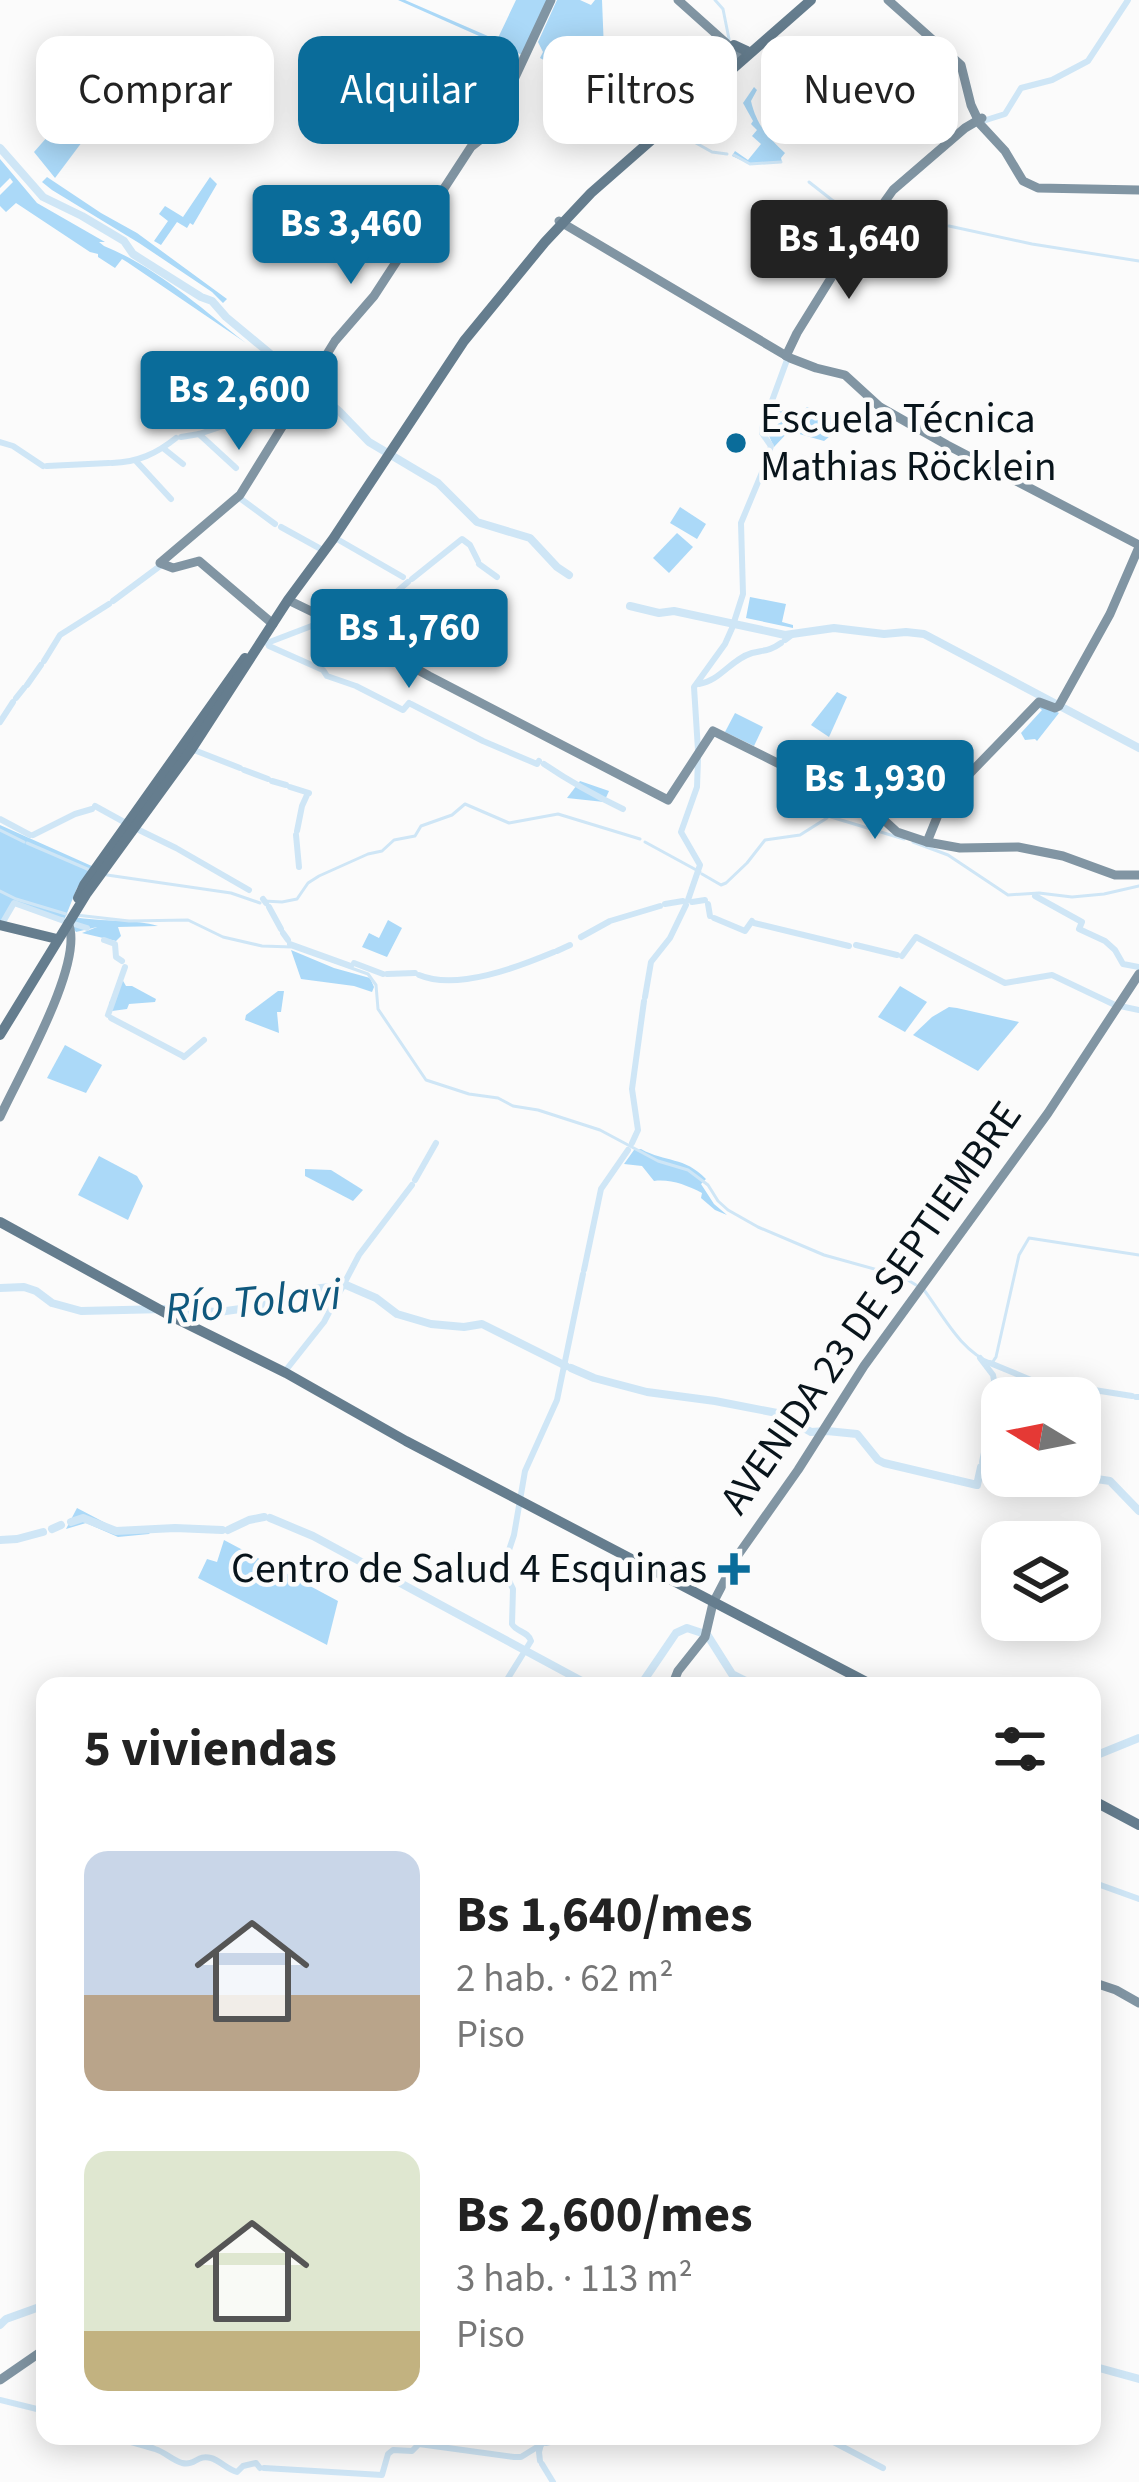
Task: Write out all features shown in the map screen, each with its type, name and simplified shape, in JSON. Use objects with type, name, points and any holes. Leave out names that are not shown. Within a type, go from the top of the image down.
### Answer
[{"type":"main road","points":[[272,623],[199,560],[173,568],[161,564],[242,497],[343,329],[381,286],[472,147],[489,133],[553,0]]},
{"type":"main road","points":[[678,0],[741,54]]},
{"type":"main road","points":[[0,1034],[84,891],[332,538],[460,346],[560,222],[741,54],[808,0]]},
{"type":"main road","points":[[892,0],[961,65],[981,121],[1019,178],[1031,187],[1139,187]]},
{"type":"main road","points":[[788,357],[793,340],[836,269],[893,190],[981,121]]},
{"type":"main road","points":[[560,222],[788,357],[845,375],[880,407],[1139,546],[1110,614],[1060,705],[1039,702],[944,800],[927,842]]},
{"type":"main road","points":[[272,623],[332,538]]},
{"type":"main road","points":[[288,600],[668,800],[712,731],[874,811],[897,832],[960,848],[1018,847],[1063,856],[1115,875],[1139,875]]},
{"type":"main road","points":[[0,925],[68,921]]},
{"type":"main road","points":[[0,1117],[57,1001],[73,936],[68,921]]},
{"type":"main road","name":"AVENIDA 23 DE SEPTIEMBRE","points":[[676,1677],[705,1637],[713,1603],[738,1555],[920,1288],[1048,1113],[1139,974]]},
{"type":"main road","points":[[0,1222],[857,1677]]},
{"type":"main road","points":[[1101,1805],[1139,1825]]},
{"type":"main road","points":[[1101,1985],[1139,2003]]},
{"type":"main road","points":[[0,2380],[36,2355]]},
{"type":"shaded area","points":[[398,0],[488,36],[479,36]]},
{"type":"shaded area","points":[[516,0],[550,0],[522,55],[519,36],[499,36]]},
{"type":"shaded area","points":[[557,0],[591,5],[602,0],[603,36],[543,36],[543,52],[538,42]]},
{"type":"shaded area","points":[[754,87],[751,101],[761,125],[761,144],[752,136],[757,130],[743,103]]},
{"type":"shaded area","points":[[41,144],[80,144],[55,178],[34,152]]},
{"type":"shaded area","points":[[761,144],[776,144],[785,153],[782,162],[750,164],[732,156],[735,151],[748,160]]},
{"type":"shaded area","points":[[0,159],[37,203],[160,277],[246,343],[122,259],[115,268],[16,203],[6,212],[0,206],[0,195],[13,182],[10,178],[0,188]]},
{"type":"shaded area","points":[[47,177],[137,233],[227,299],[223,303],[139,243],[52,190],[42,182]]},
{"type":"shaded area","points":[[210,177],[217,184],[193,225],[187,228],[177,222],[161,245],[154,241],[168,221],[159,214],[165,206],[183,217]]},
{"type":"shaded area","points":[[226,355],[289,383],[259,385]]},
{"type":"shaded area","points":[[173,360],[201,382],[169,424],[147,396]]},
{"type":"shaded area","points":[[774,406],[799,417],[807,407],[838,418],[835,432],[824,441],[789,431],[774,447],[769,436],[784,416]]},
{"type":"shaded area","points":[[680,507],[706,524],[697,539],[670,523]]},
{"type":"shaded area","points":[[677,533],[693,547],[669,573],[653,558]]},
{"type":"shaded area","points":[[750,597],[786,604],[782,622],[793,628],[746,618]]},
{"type":"shaded area","points":[[837,692],[847,697],[829,737],[811,725]]},
{"type":"shaded area","points":[[1042,704],[1059,713],[1037,741],[1025,740],[1021,733]]},
{"type":"shaded area","points":[[735,713],[763,727],[754,746],[725,732]]},
{"type":"shaded area","points":[[580,781],[609,791],[604,802],[567,798]]},
{"type":"shaded area","points":[[0,825],[94,867],[77,888],[65,918],[14,905],[0,923]]},
{"type":"shaded area","points":[[73,917],[158,926],[118,927],[121,936],[116,941],[82,933],[97,927],[76,932],[69,923]]},
{"type":"shaded area","points":[[388,920],[402,928],[387,957],[362,947],[369,933],[379,938]]},
{"type":"shaded area","points":[[291,950],[370,978],[372,992],[301,979]]},
{"type":"shaded area","points":[[122,979],[155,1002],[112,1011],[109,1003]]},
{"type":"shaded area","points":[[900,986],[927,1002],[905,1032],[878,1017]]},
{"type":"shaded area","points":[[284,991],[281,1012],[277,1012],[279,1033],[245,1020],[246,1015]]},
{"type":"shaded area","points":[[949,1007],[1019,1022],[978,1071],[913,1035]]},
{"type":"shaded area","points":[[65,1045],[102,1065],[86,1093],[47,1078]]},
{"type":"shaded area","points":[[634,1150],[698,1172],[706,1179],[701,1184],[714,1204],[727,1215],[701,1198],[702,1193],[678,1183],[654,1181],[642,1166],[624,1164]]},
{"type":"shaded area","points":[[99,1156],[137,1176],[143,1186],[128,1220],[78,1195]]},
{"type":"shaded area","points":[[305,1169],[331,1170],[363,1190],[353,1201],[305,1176]]},
{"type":"shaded area","points":[[77,1508],[117,1529],[155,1526],[149,1534],[118,1537],[86,1523],[66,1529]]},
{"type":"shaded area","points":[[224,1540],[338,1601],[327,1645],[198,1578],[207,1559],[217,1562]]},
{"type":"waterway","points":[[715,0],[723,9],[728,36]]},
{"type":"waterway","points":[[986,120],[1005,114],[1021,88],[1052,80],[1088,61],[1128,0]]},
{"type":"waterway","points":[[698,144],[727,154]]},
{"type":"waterway","points":[[0,148],[43,197],[124,241],[133,254],[212,301],[369,442],[438,483],[477,522],[530,538],[569,575]]},
{"type":"waterway","points":[[734,155],[750,164],[781,162]]},
{"type":"waterway","points":[[809,182],[867,220]]},
{"type":"waterway","points":[[877,224],[945,225]]},
{"type":"waterway","points":[[949,226],[1139,261]]},
{"type":"waterway","points":[[768,455],[771,446],[762,428],[787,360]]},
{"type":"waterway","points":[[181,437],[287,410]]},
{"type":"waterway","points":[[199,434],[236,468]]},
{"type":"waterway","points":[[112,463],[146,456],[176,438]]},
{"type":"waterway","points":[[0,442],[43,466]]},
{"type":"waterway","points":[[163,448],[183,464]]},
{"type":"waterway","points":[[136,461],[171,499]]},
{"type":"waterway","points":[[47,466],[109,463]]},
{"type":"waterway","points":[[734,622],[743,594],[741,523],[766,463]]},
{"type":"waterway","points":[[241,499],[275,524]]},
{"type":"waterway","points":[[281,527],[319,548]]},
{"type":"waterway","points":[[337,539],[403,577]]},
{"type":"waterway","points":[[412,579],[462,539],[478,561]]},
{"type":"waterway","points":[[479,564],[497,577]]},
{"type":"waterway","points":[[113,601],[160,566]]},
{"type":"waterway","points":[[386,601],[408,582]]},
{"type":"waterway","points":[[44,661],[60,635],[109,604]]},
{"type":"waterway","points":[[331,619],[383,605],[416,615]]},
{"type":"waterway","points":[[630,606],[785,635],[834,628],[924,634],[1139,748]]},
{"type":"waterway","points":[[267,643],[322,622]]},
{"type":"waterway","points":[[436,622],[468,646]]},
{"type":"waterway","points":[[698,750],[694,687],[733,626]]},
{"type":"waterway","points":[[785,640],[793,634]]},
{"type":"waterway","points":[[699,684],[745,656],[781,643]]},
{"type":"waterway","points":[[269,646],[403,710],[409,703]]},
{"type":"waterway","points":[[27,685],[41,665]]},
{"type":"waterway","points":[[16,698],[24,688]]},
{"type":"waterway","points":[[0,722],[13,702]]},
{"type":"waterway","points":[[411,704],[483,741],[539,761]]},
{"type":"waterway","points":[[194,750],[240,768]]},
{"type":"waterway","points":[[688,900],[700,865],[681,832],[697,787],[698,759]]},
{"type":"waterway","points":[[544,764],[623,809]]},
{"type":"waterway","points":[[244,770],[268,779]]},
{"type":"waterway","points":[[272,781],[286,785]]},
{"type":"waterway","points":[[290,787],[309,793]]},
{"type":"waterway","points":[[297,831],[307,795]]},
{"type":"waterway","points":[[264,901],[297,899],[319,876],[382,851],[394,840],[415,836],[421,826],[452,815],[465,804],[509,823],[558,814],[640,839]]},
{"type":"waterway","points":[[95,806],[128,821]]},
{"type":"waterway","points":[[33,835],[92,809]]},
{"type":"waterway","points":[[831,817],[904,839]]},
{"type":"waterway","points":[[702,874],[721,885],[726,883],[765,840],[800,835],[827,818]]},
{"type":"waterway","points":[[0,819],[30,835]]},
{"type":"waterway","points":[[0,830],[24,842]]},
{"type":"waterway","points":[[139,830],[249,890]]},
{"type":"waterway","points":[[296,835],[299,867]]},
{"type":"waterway","points":[[645,842],[700,872]]},
{"type":"waterway","points":[[913,842],[948,855],[1008,895],[1072,897],[1139,886]]},
{"type":"waterway","points":[[27,843],[92,871]]},
{"type":"waterway","points":[[107,875],[231,893],[260,903]]},
{"type":"waterway","points":[[0,891],[66,914]]},
{"type":"waterway","points":[[1035,896],[1082,922],[1079,929],[1105,941],[1123,964],[1139,967]]},
{"type":"waterway","points":[[263,899],[266,903]]},
{"type":"waterway","points":[[692,902],[705,900]]},
{"type":"waterway","points":[[665,904],[683,901]]},
{"type":"waterway","points":[[3,922],[14,903],[64,921]]},
{"type":"waterway","points":[[708,904],[710,916]]},
{"type":"waterway","points":[[645,997],[651,962],[670,938],[686,905]]},
{"type":"waterway","points":[[581,937],[610,921],[660,906]]},
{"type":"waterway","points":[[269,907],[281,929]]},
{"type":"waterway","points":[[76,915],[129,921],[188,920],[223,937],[292,947],[368,974],[376,985],[378,1009],[426,1080],[600,1130],[658,1161],[688,1170],[728,1210],[758,1227],[916,1285]]},
{"type":"waterway","points":[[714,918],[745,931],[752,921]]},
{"type":"waterway","points":[[71,923],[87,928]]},
{"type":"waterway","points":[[754,923],[849,946]]},
{"type":"waterway","points":[[283,933],[288,940]]},
{"type":"waterway","points":[[902,956],[916,937],[1005,983],[1052,975],[1115,1005]]},
{"type":"waterway","points":[[104,940],[115,944],[116,957],[122,961]]},
{"type":"waterway","points":[[290,944],[351,966]]},
{"type":"waterway","points":[[557,951],[570,945]]},
{"type":"waterway","points":[[856,945],[897,955]]},
{"type":"waterway","points":[[419,975],[469,979],[554,952]]},
{"type":"waterway","points":[[354,963],[383,974]]},
{"type":"waterway","points":[[108,1015],[125,967]]},
{"type":"waterway","points":[[387,974],[415,973]]},
{"type":"waterway","points":[[632,1143],[638,1130],[632,1089],[644,1001]]},
{"type":"waterway","points":[[1120,1006],[1139,1010]]},
{"type":"waterway","points":[[111,1018],[183,1056]]},
{"type":"waterway","points":[[184,1057],[204,1040]]},
{"type":"waterway","points":[[415,1180],[436,1143]]},
{"type":"waterway","points":[[584,1270],[601,1189],[628,1150]]},
{"type":"waterway","points":[[286,1370],[324,1322],[359,1255],[412,1185]]},
{"type":"waterway","points":[[924,1290],[962,1342],[992,1363],[1019,1255],[1029,1238],[1139,1255]]},
{"type":"waterway","points":[[509,1677],[531,1641],[512,1624],[513,1589],[503,1568],[525,1471],[557,1400],[583,1274]]},
{"type":"waterway","name":"Río Tolavi","points":[[0,1288],[24,1287],[52,1303],[81,1311],[219,1312],[346,1285],[397,1314],[431,1324],[482,1324],[566,1366]]},
{"type":"waterway","points":[[980,1358],[993,1377]]},
{"type":"waterway","points":[[990,1363],[1031,1380],[1132,1396]]},
{"type":"waterway","name":"Río Tolavi","points":[[571,1368],[647,1392],[777,1413],[811,1432],[857,1434],[884,1463],[977,1485],[981,1467]]},
{"type":"waterway","name":"Río Tolavi","points":[[1101,1480],[1110,1481],[1139,1511]]},
{"type":"waterway","points":[[228,1530],[264,1517]]},
{"type":"waterway","points":[[71,1522],[83,1518],[116,1531],[222,1530]]},
{"type":"waterway","points":[[270,1518],[313,1536],[574,1677]]},
{"type":"waterway","points":[[52,1529],[61,1525]]},
{"type":"waterway","points":[[0,1540],[43,1532]]},
{"type":"waterway","points":[[646,1677],[676,1633],[687,1628],[705,1634]]},
{"type":"waterway","points":[[708,1636],[738,1677]]},
{"type":"waterway","points":[[1101,1753],[1139,1738]]},
{"type":"waterway","points":[[1101,1885],[1139,1899]]},
{"type":"waterway","points":[[0,2325],[36,2308]]},
{"type":"waterway","points":[[1101,2368],[1139,2379]]},
{"type":"waterway","points":[[0,2400],[36,2409]]},
{"type":"waterway","points":[[142,2445],[182,2463],[206,2457],[237,2472],[256,2463],[260,2468]]},
{"type":"waterway","points":[[264,2468],[382,2475],[388,2454],[412,2451],[418,2445]]},
{"type":"waterway","points":[[426,2445],[514,2457],[540,2445]]},
{"type":"waterway","points":[[540,2461],[541,2445]]},
{"type":"waterway","points":[[839,2445],[883,2468]]},
{"type":"waterway","points":[[542,2464],[553,2482]]},
{"type":"place","name":"Escuela Técnica Mathias Röcklein","points":[[736,443]]},
{"type":"place","name":"Centro de Salud 4 Esquinas","points":[[734,1569]]}]
